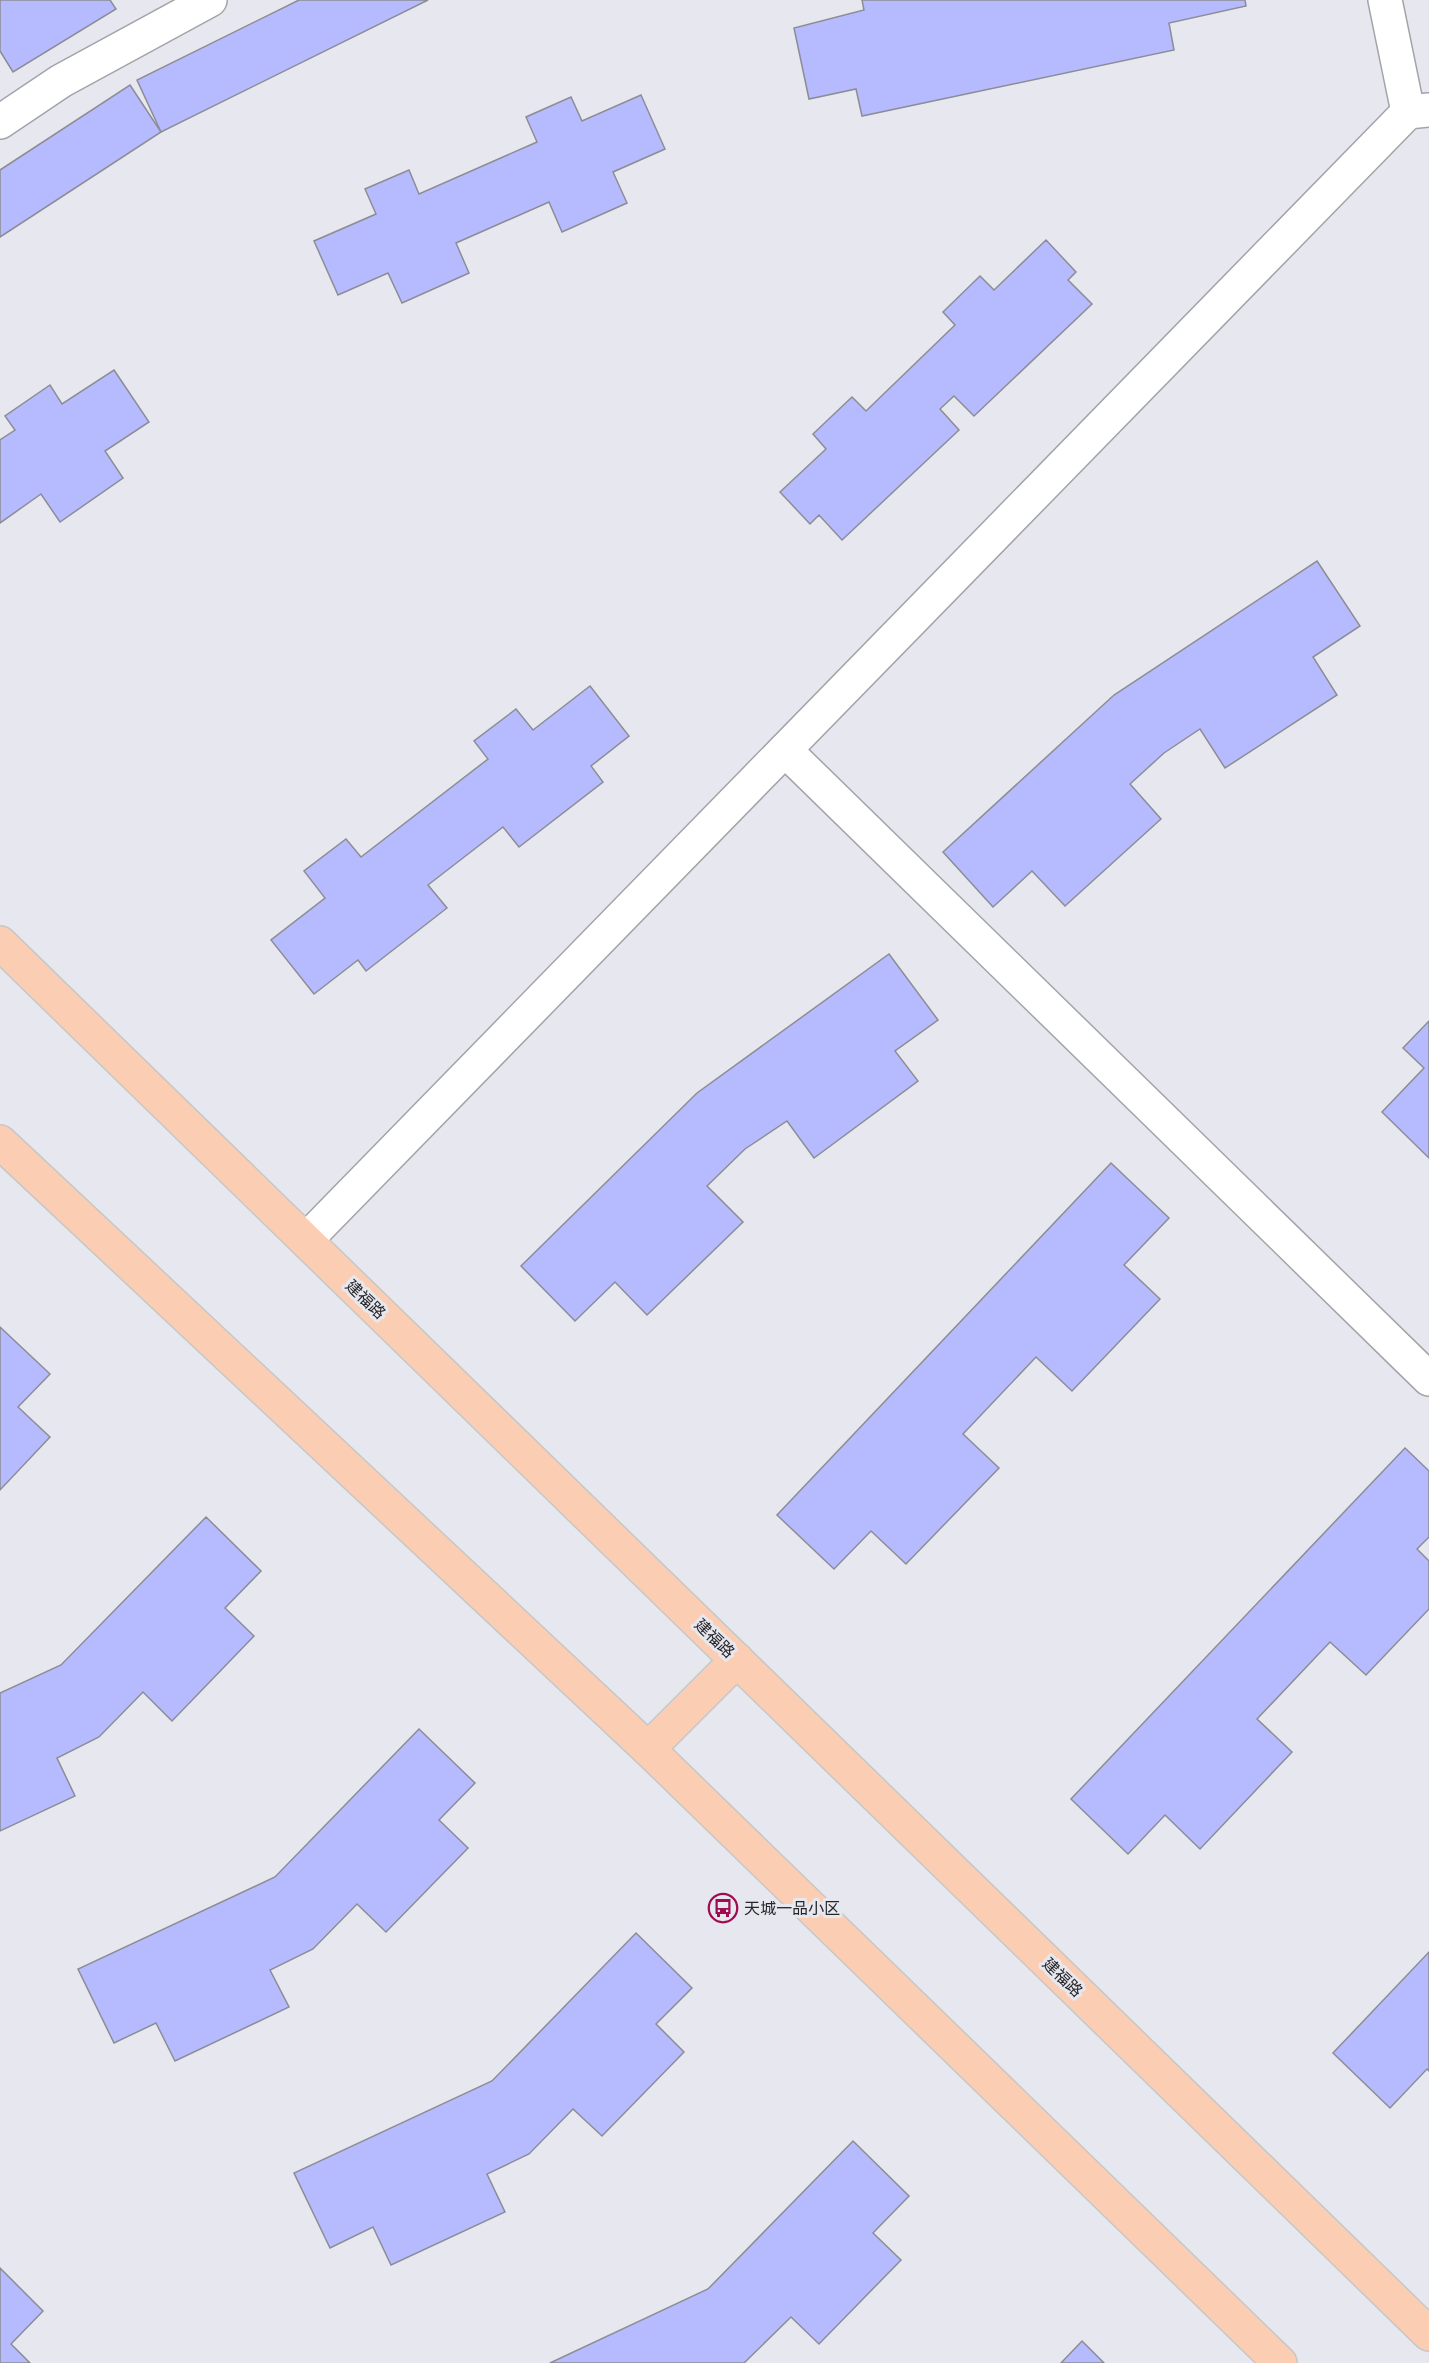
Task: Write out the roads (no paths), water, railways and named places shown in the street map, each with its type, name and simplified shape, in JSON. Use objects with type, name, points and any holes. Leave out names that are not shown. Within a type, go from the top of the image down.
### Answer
[{"type":"main road","name":"建福路","points":[[0,943],[1429,2334]]},
{"type":"main road","points":[[0,1142],[648,1749],[1280,2363]]},
{"type":"main road","points":[[648,1749],[737,1660]]},
{"type":"lane","points":[[2,118],[61,81],[158,12],[210,0]]},
{"type":"lane","points":[[306,1240],[785,750],[1419,111],[1385,0]]},
{"type":"lane","points":[[785,750],[1429,1379]]},
{"type":"place","name":"天城一品小区","points":[[723,1908]]}]
